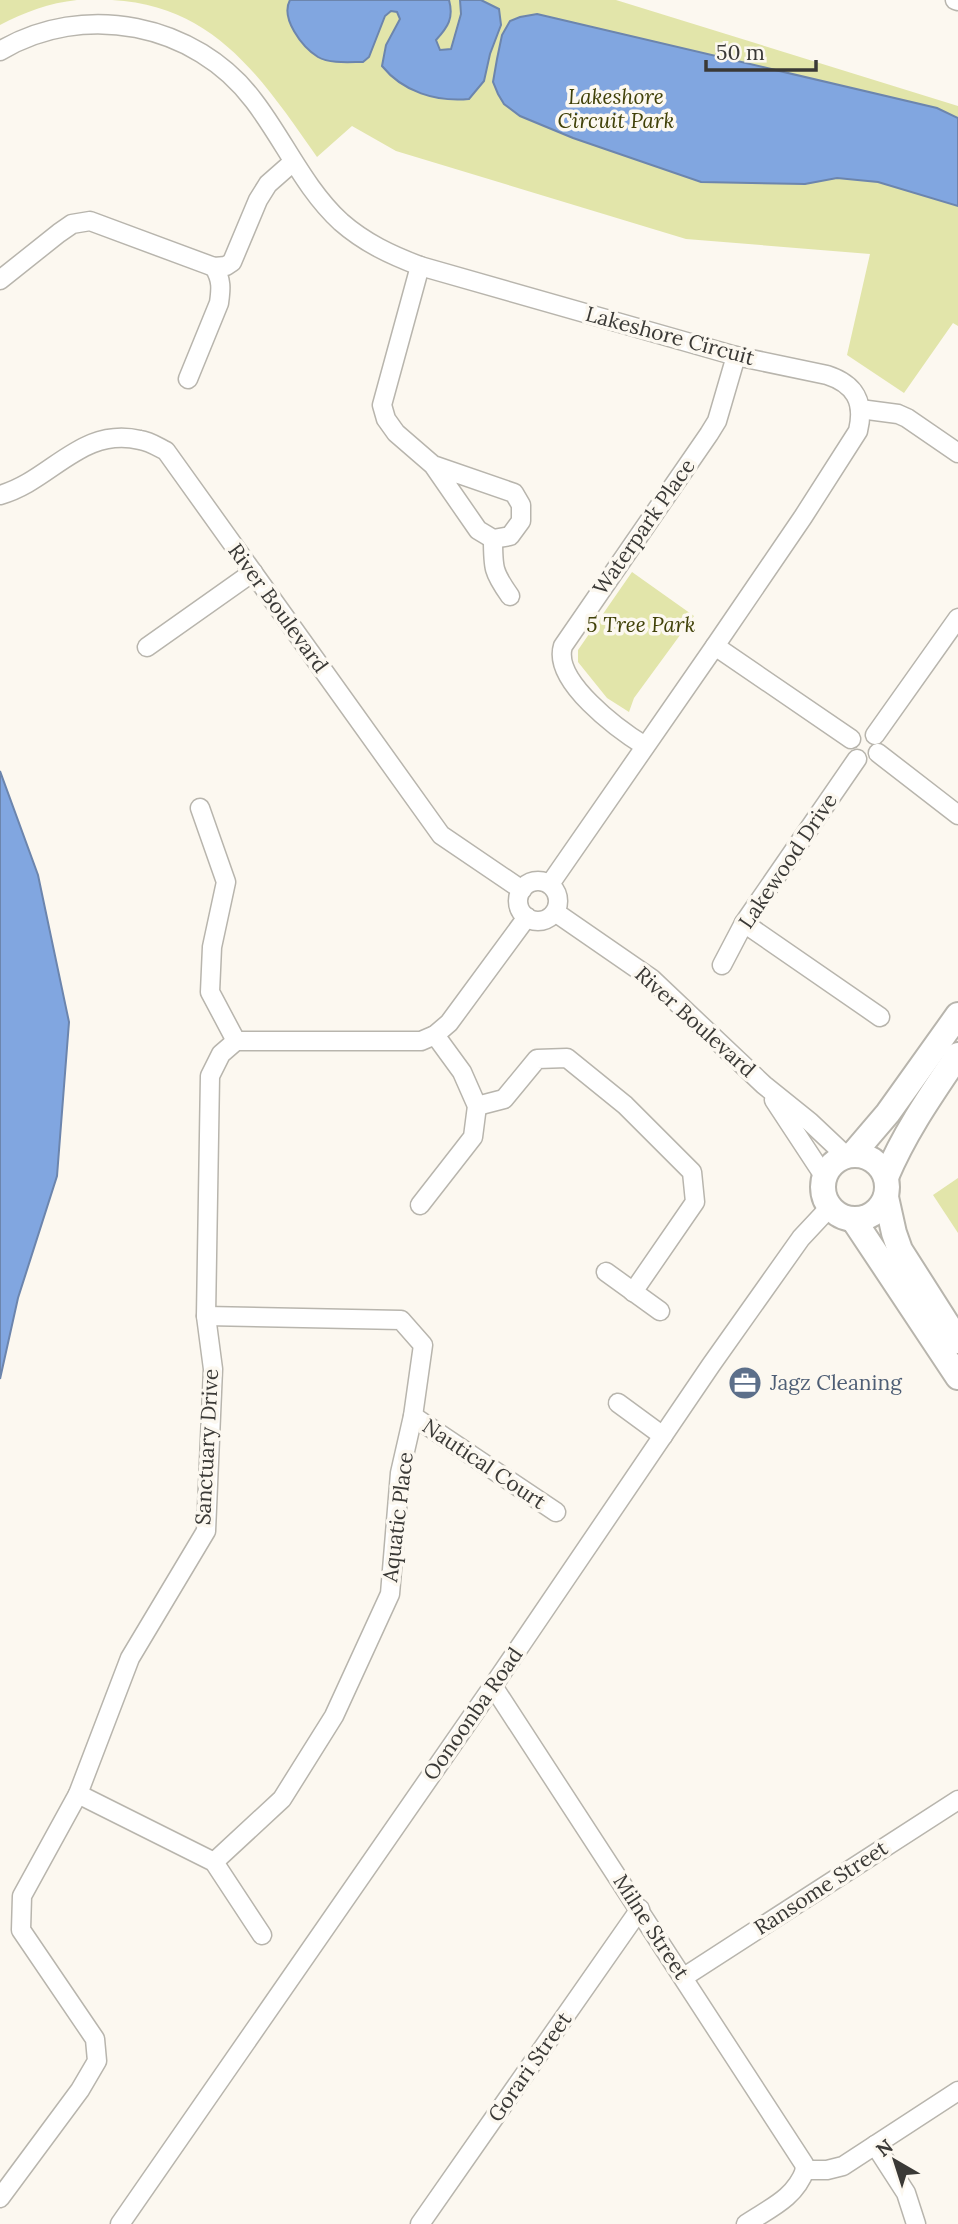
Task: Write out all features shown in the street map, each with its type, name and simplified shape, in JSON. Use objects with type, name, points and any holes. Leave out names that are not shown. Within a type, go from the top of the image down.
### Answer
[{"type":"street","name":"Lakeshore Circuit","points":[[0,51],[32,34],[82,24],[129,26],[180,41],[235,78],[254,100],[293,162],[339,220],[365,240],[392,255],[420,266],[736,356],[840,379],[857,397],[860,409]]},
{"type":"street","points":[[0,280],[72,224],[90,221],[214,267],[226,266],[232,262],[257,200],[268,184],[293,162]]},
{"type":"street","points":[[420,266],[382,405],[386,419],[396,433],[433,465],[478,530],[493,539],[510,536],[521,521],[521,505],[514,493],[433,465]]},
{"type":"street","points":[[188,379],[219,303],[220,278],[214,267]]},
{"type":"street","name":"Waterpark Place","points":[[645,746],[628,736],[590,704],[565,670],[561,653],[563,646],[713,428],[736,356]]},
{"type":"street","points":[[550,884],[796,527],[858,431],[860,409],[898,414],[907,418],[958,453]]},
{"type":"street","name":"River Boulevard","points":[[0,495],[22,486],[92,443],[110,438],[141,440],[166,451],[442,835],[522,890]]},
{"type":"street","points":[[493,539],[493,566],[496,576],[510,596]]},
{"type":"street","points":[[147,647],[253,572]]},
{"type":"street","points":[[875,735],[958,618]]},
{"type":"street","points":[[715,646],[851,739]]},
{"type":"street","points":[[859,732],[875,735],[880,742],[878,753],[866,762],[856,759],[850,751],[851,739],[859,732]]},
{"type":"street","points":[[878,753],[958,815]]},
{"type":"street","name":"Lakewood Drive","points":[[722,965],[744,923],[856,759]]},
{"type":"street","points":[[200,808],[226,882],[212,947],[209,992],[236,1041],[421,1041],[435,1035],[449,1023],[527,918]]},
{"type":"street","points":[[544,881],[550,884],[559,900],[555,912],[545,920],[527,918],[519,908],[522,890],[531,882],[544,881]]},
{"type":"street","name":"River Boulevard","points":[[555,912],[652,979],[764,1085],[849,1155]]},
{"type":"street","points":[[744,923],[880,1017]]},
{"type":"street","points":[[849,1155],[888,1113],[958,1015]]},
{"type":"street","points":[[420,1205],[473,1137],[477,1107],[462,1072],[435,1035]]},
{"type":"street","name":"Sanctuary Drive","points":[[0,2198],[80,2090],[96,2061],[94,2039],[21,1930],[22,1895],[78,1794],[130,1658],[206,1531],[213,1368],[206,1316],[210,1076],[220,1054],[236,1041]]},
{"type":"street","points":[[958,1055],[900,1144],[886,1187],[881,1206],[873,1214],[853,1219],[836,1214],[824,1198],[822,1186],[824,1176],[836,1160],[849,1155],[864,1155],[874,1159],[881,1167],[886,1187],[894,1233],[900,1250],[958,1341]]},
{"type":"street","points":[[477,1107],[504,1099],[537,1059],[567,1058],[625,1105],[692,1172],[695,1202],[633,1292]]},
{"type":"street","name":"River Boulevard","points":[[764,1085],[824,1176]]},
{"type":"street","name":"Oonoonba Road","points":[[120,2224],[801,1238],[830,1207]]},
{"type":"street","points":[[853,1219],[958,1377]]},
{"type":"street","points":[[607,1272],[660,1311]]},
{"type":"street","name":"Aquatic Place","points":[[206,1316],[401,1320],[423,1345],[413,1416],[400,1473],[390,1594],[334,1716],[282,1799],[214,1862]]},
{"type":"street","points":[[618,1403],[663,1436]]},
{"type":"street","name":"Nautical Court","points":[[413,1416],[556,1512]]},
{"type":"street","name":"Milne Street","points":[[493,1686],[684,1977],[804,2164],[805,2170]]},
{"type":"street","points":[[78,1794],[214,1862],[262,1935]]},
{"type":"street","name":"Ransome Street","points":[[684,1977],[958,1800]]},
{"type":"street","name":"Gorari Street","points":[[420,2224],[640,1909]]},
{"type":"street","points":[[746,2224],[794,2192],[805,2170],[835,2168],[958,2091]]},
{"type":"street","points":[[875,2145],[906,2193],[916,2224]]},
{"type":"green space","points":[[0,0],[77,0],[37,9],[0,25]]},
{"type":"green space","name":"Lakeshore Circuit Park","points":[[112,0],[616,0],[958,106],[958,326],[953,323],[904,393],[847,355],[870,254],[686,239],[396,151],[352,126],[317,157],[255,75],[233,52],[208,32],[180,16],[148,5]]},
{"type":"green space","name":"5 Tree Park","points":[[632,572],[694,616],[634,698],[629,712],[607,698],[578,662],[578,650]]},
{"type":"green space","points":[[958,1178],[958,1233],[933,1195]]},
{"type":"water","points":[[290,0],[449,0],[449,22],[436,40],[440,50],[451,49],[461,14],[460,0],[481,0],[499,9],[501,25],[490,54],[484,81],[469,99],[444,99],[410,89],[382,66],[386,45],[400,19],[397,12],[391,11],[385,16],[369,57],[363,62],[334,62],[318,57],[294,32],[288,15]]},
{"type":"water","points":[[537,14],[937,108],[958,118],[958,206],[878,182],[837,178],[805,184],[701,182],[573,138],[520,116],[504,104],[493,82],[502,35],[510,21]]},
{"type":"water","points":[[0,771],[38,875],[69,1022],[57,1176],[18,1298],[0,1379]]},
{"type":"place","name":"Jagz Cleaning","points":[[745,1383]]}]
